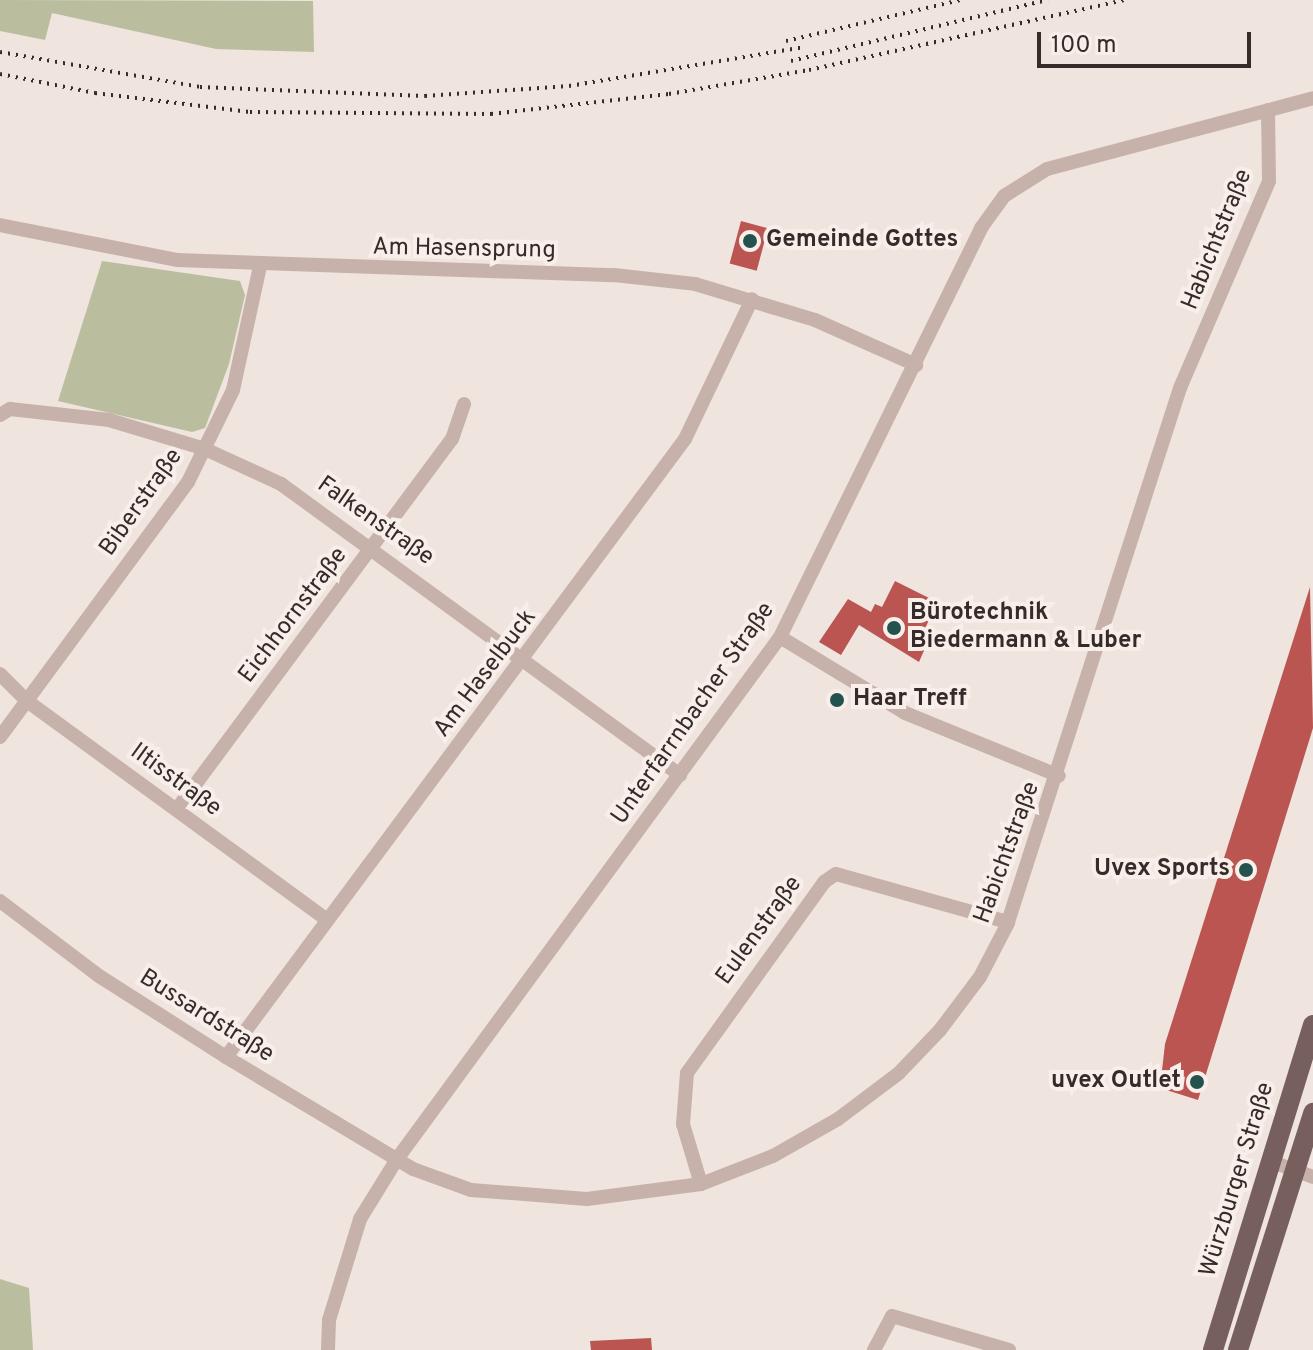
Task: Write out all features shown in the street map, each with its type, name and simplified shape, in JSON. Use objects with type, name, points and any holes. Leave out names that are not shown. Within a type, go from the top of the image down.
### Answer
[{"type":"main road","name":"Würzburger Straße","points":[[1213,1350],[1313,1025]]},
{"type":"main road","points":[[1238,1350],[1304,1174],[1313,1113]]},
{"type":"street","name":"Unterfarrnbacher Straße","points":[[328,1350],[329,1320],[350,1245],[397,1159],[780,637],[981,228],[1021,181],[1114,149],[1313,98]]},
{"type":"street","name":"Habichtstraße","points":[[397,1159],[435,1180],[523,1197],[624,1197],[701,1184],[786,1148],[898,1074],[980,977],[1008,922],[1059,776],[1180,388],[1269,181],[1268,110]]},
{"type":"street","name":"Am Hasensprung","points":[[0,225],[177,260],[260,266],[614,275],[752,299],[916,365]]},
{"type":"street","name":"Biberstraße","points":[[0,737],[205,449],[233,390],[260,266]]},
{"type":"street","name":"Am Haselbuck","points":[[226,1057],[527,658],[685,439],[752,299]]},
{"type":"street","name":"Eichhornstraße","points":[[177,809],[452,439],[464,404]]},
{"type":"street","name":"Falkenstraße","points":[[0,415],[10,409],[109,420],[205,449],[281,484],[527,658],[680,775]]},
{"type":"street","points":[[780,637],[905,713],[1059,776]]},
{"type":"street","name":"Iltisstraße","points":[[0,674],[27,701],[327,920]]},
{"type":"street","name":"Eulenstraße","points":[[701,1184],[683,1124],[687,1073],[824,882],[836,874],[1008,922]]},
{"type":"street","name":"Bussardstraße","points":[[0,901],[99,976],[226,1057],[397,1159]]},
{"type":"street","points":[[1270,1161],[1304,1174]]},
{"type":"street","points":[[874,1350],[892,1316],[1009,1350]]},
{"type":"green space","points":[[0,0],[313,1],[314,52],[216,49],[52,13],[45,40],[0,31]]},
{"type":"green space","points":[[102,261],[240,281],[245,295],[229,364],[205,428],[192,432],[58,401]]},
{"type":"green space","points":[[0,1279],[29,1288],[33,1350],[0,1350]]},
{"type":"building","name":"Gemeinde Gottes","points":[[741,221],[768,228],[757,271],[730,264]]},
{"type":"building","name":"Bürotechnik Biedermann & Luber","points":[[895,581],[937,602],[919,642],[926,646],[919,662],[859,625],[841,655],[819,642],[848,599],[871,612],[875,604],[882,607]]},
{"type":"building","name":"Uvex Sports","points":[[1310,587],[1313,728],[1198,1100],[1160,1088],[1165,1044]]},
{"type":"building","points":[[651,1338],[652,1350],[591,1350],[590,1341]]},
{"type":"railway","points":[[786,41],[961,0]]},
{"type":"railway","points":[[791,61],[1048,0]]},
{"type":"railway","points":[[0,74],[95,93],[250,112],[491,114],[669,94],[809,70],[1125,0]]},
{"type":"railway","points":[[0,52],[200,87],[425,96],[569,86],[805,47]]},
{"type":"place","name":"Gemeinde Gottes","points":[[750,241]]},
{"type":"place","name":"Bürotechnik Biedermann & Luber","points":[[894,628]]},
{"type":"place","name":"Haar Treff","points":[[837,700]]},
{"type":"place","name":"Uvex Sports","points":[[1246,870]]},
{"type":"place","name":"uvex Outlet","points":[[1197,1082]]}]
